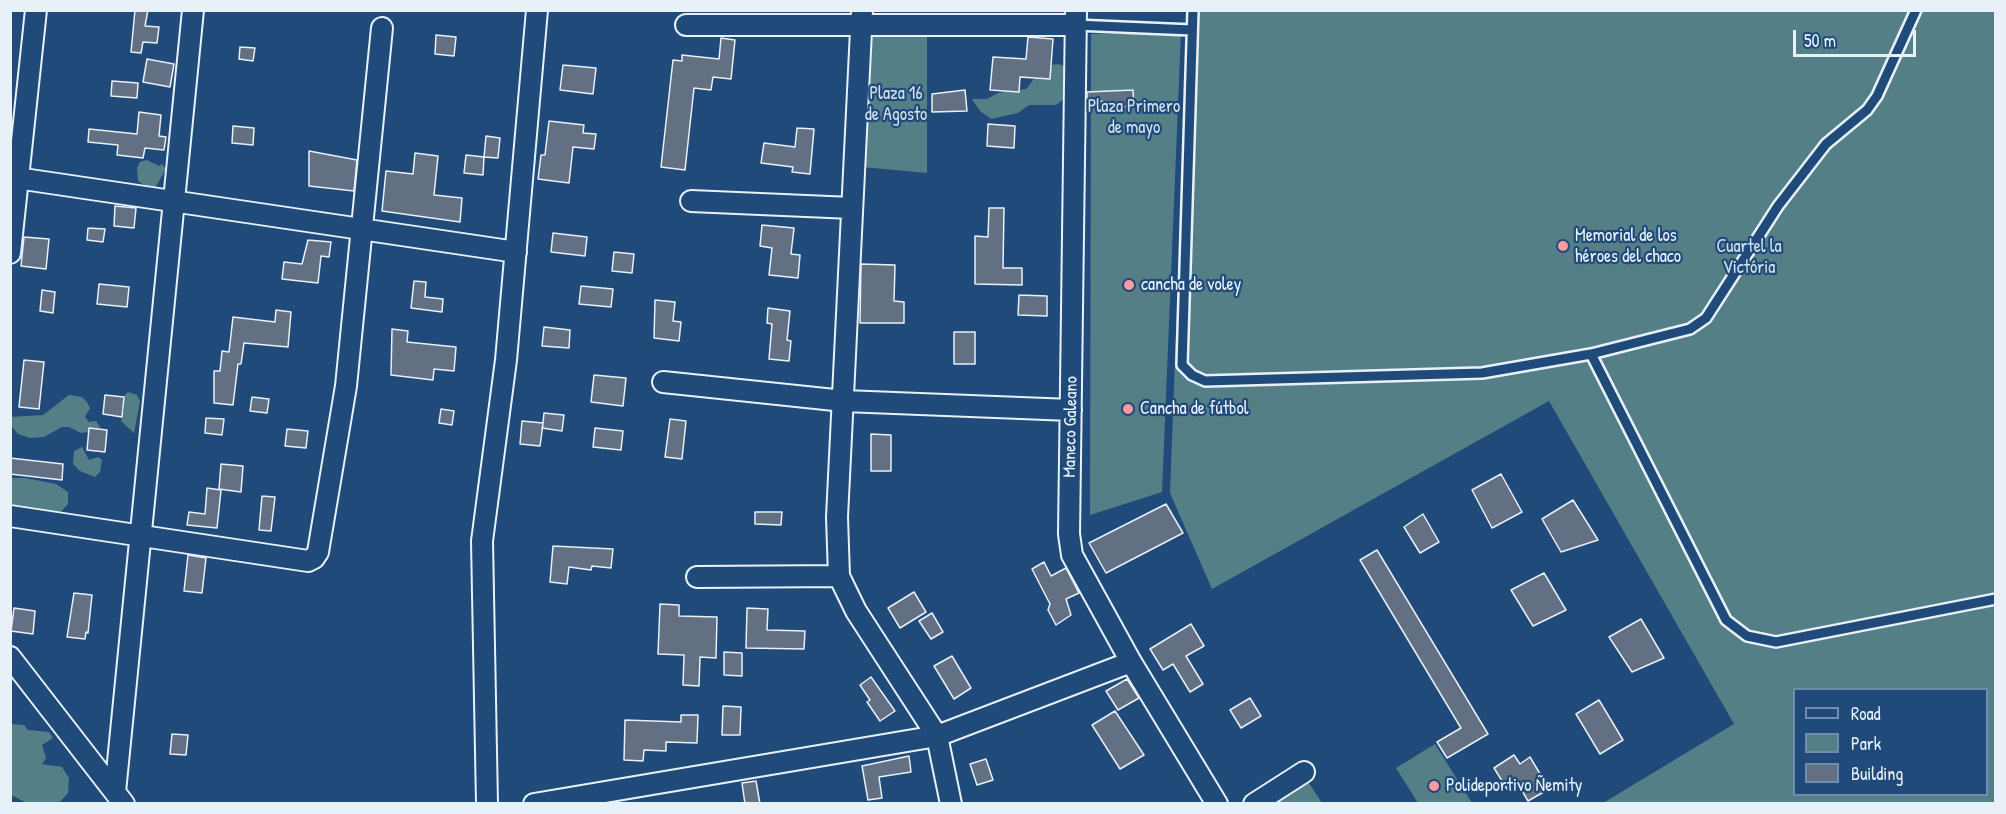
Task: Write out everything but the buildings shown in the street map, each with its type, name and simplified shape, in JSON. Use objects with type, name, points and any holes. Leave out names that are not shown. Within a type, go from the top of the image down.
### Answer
[{"type":"street","points":[[10,253],[14,178],[36,10]]},
{"type":"street","points":[[119,798],[140,536],[193,10]]},
{"type":"street","points":[[487,804],[482,541],[506,360],[537,10]]},
{"type":"street","points":[[686,25],[861,19],[1075,18]]},
{"type":"street","name":"Maneco Galeano","points":[[1075,18],[1069,534],[1072,555],[1131,662],[1218,804]]},
{"type":"street","points":[[861,19],[837,517],[839,576],[856,611],[937,736],[951,804]]},
{"type":"street","points":[[10,516],[308,561],[318,552],[345,386],[382,28]]},
{"type":"street","points":[[14,178],[516,252]]},
{"type":"street","points":[[691,201],[852,208]]},
{"type":"street","points":[[663,382],[844,401],[1071,410]]},
{"type":"street","points":[[697,577],[839,576]]},
{"type":"street","points":[[10,657],[119,798]]},
{"type":"street","points":[[534,804],[608,797],[937,736],[1131,662]]},
{"type":"street","points":[[1254,804],[1304,772]]},
{"type":"lane","points":[[1193,10],[1182,365],[1192,375],[1205,381],[1482,373],[1591,354],[1690,329],[1706,318],[1785,198],[1826,144],[1867,110],[1877,96],[1916,10]]},
{"type":"lane","points":[[1075,18],[1192,30]]},
{"type":"lane","points":[[1591,354],[1726,620],[1747,636],[1776,642],[1995,599]]},
{"type":"green space","name":"Cuartel la Victória","points":[[1188,11],[1995,11],[1995,803],[1603,803],[1734,724],[1549,401],[1212,589],[1170,493]]},
{"type":"green space","name":"Plaza Primero de mayo","points":[[1181,33],[1162,492],[1090,515],[1091,34]]},
{"type":"green space","name":"Plaza 16 de Agosto","points":[[927,34],[927,173],[862,167],[867,36]]},
{"type":"green space","points":[[1058,64],[1071,69],[1068,96],[1056,105],[1029,105],[1018,113],[991,119],[980,111],[972,99],[987,99],[998,93],[1026,89],[1044,66]]},
{"type":"green space","points":[[147,160],[159,166],[162,164],[166,169],[156,186],[150,189],[138,181],[137,168],[140,162]]},
{"type":"green space","points":[[128,392],[137,395],[140,401],[134,433],[121,421],[124,410],[123,397]]},
{"type":"green space","points":[[69,395],[82,397],[87,402],[90,408],[85,417],[89,422],[96,421],[100,427],[95,431],[81,433],[69,427],[62,427],[44,437],[30,438],[18,434],[11,426],[10,417],[43,415]]},
{"type":"green space","points":[[82,447],[89,460],[98,457],[102,460],[100,472],[95,477],[80,471],[73,464],[74,451]]},
{"type":"green space","points":[[10,478],[25,478],[56,484],[68,492],[68,504],[57,516],[34,510],[25,513],[11,509]]},
{"type":"green space","points":[[10,724],[24,725],[28,730],[49,732],[53,738],[42,745],[46,758],[42,764],[62,767],[69,778],[68,793],[59,803],[27,803],[11,795]]},
{"type":"green space","name":"Polideportivo Ñemity","points":[[1435,744],[1472,803],[1418,803],[1396,768]]},
{"type":"green space","points":[[1307,780],[1322,803],[1266,804]]},
{"type":"place","name":"Memorial de los héroes del chaco","points":[[1563,246]]},
{"type":"place","name":"cancha de voley","points":[[1129,285]]},
{"type":"place","name":"Cancha de fútbol","points":[[1128,409]]},
{"type":"place","name":"Polideportivo Ñemity","points":[[1434,786]]}]
